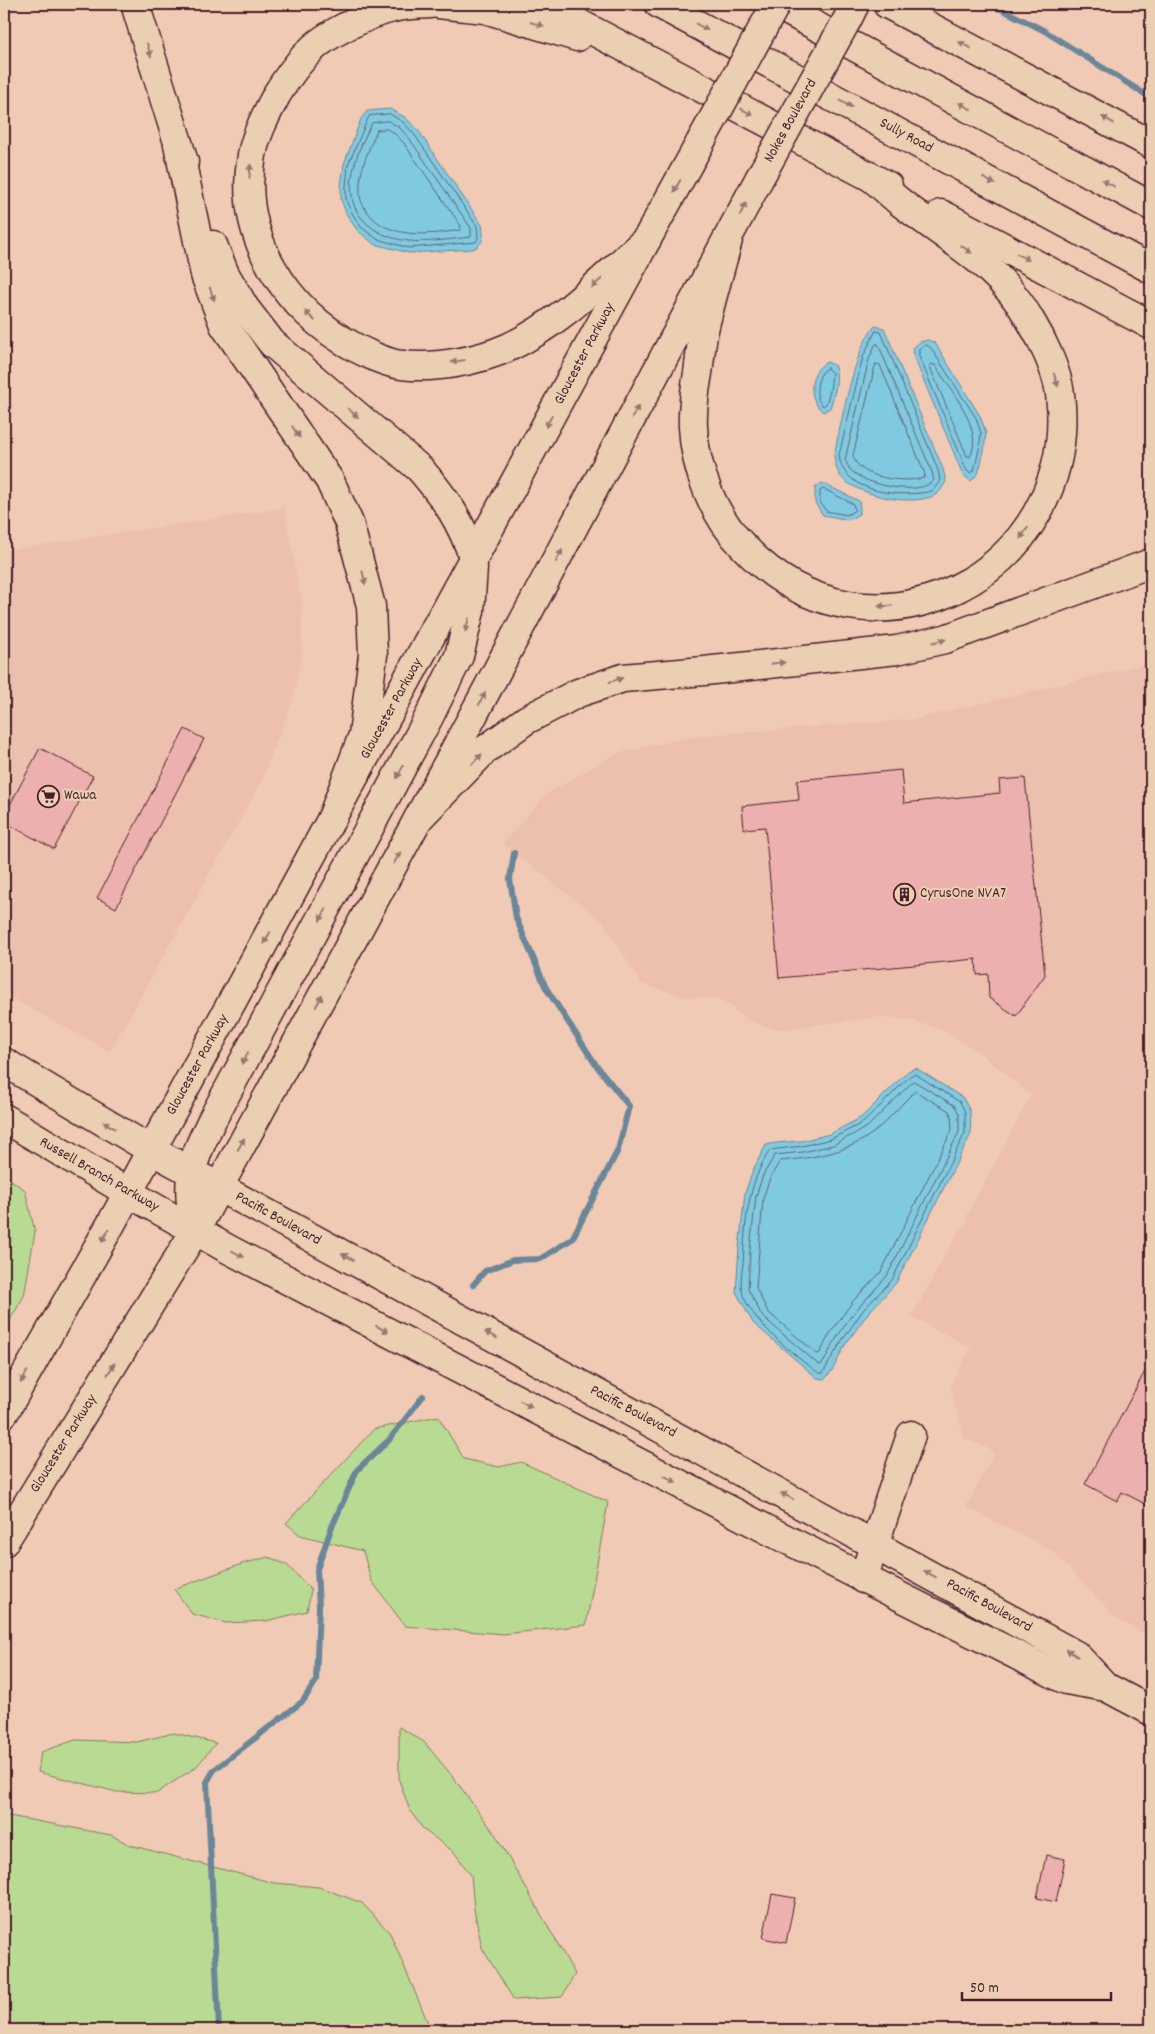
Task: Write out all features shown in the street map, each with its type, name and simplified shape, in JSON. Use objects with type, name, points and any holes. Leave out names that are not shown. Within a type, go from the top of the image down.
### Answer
[{"type":"main road","points":[[135,4],[178,144],[224,274],[245,308],[272,343],[420,469],[438,490],[465,531],[474,559],[470,611],[459,656],[430,717],[195,1153],[189,1186],[190,1208],[195,1230]]},
{"type":"main road","points":[[430,4],[393,7],[351,24],[313,48],[287,78],[264,117],[252,154],[249,187],[255,228],[267,260],[285,290],[319,324],[340,339],[374,357],[402,365],[430,365],[468,360],[506,348],[541,331],[567,311],[647,239]]},
{"type":"main road","points":[[438,4],[485,9],[556,30],[658,65]]},
{"type":"main road","points":[[542,4],[1151,325]]},
{"type":"main road","name":"Sully Road","points":[[659,4],[1151,268]]},
{"type":"main road","points":[[776,4],[1151,206]]},
{"type":"main road","name":"Gloucester Parkway","points":[[4,1413],[151,1150],[776,4]]},
{"type":"main road","name":"Nokes Boulevard","points":[[728,240],[759,179],[855,4]]},
{"type":"main road","points":[[886,4],[1151,144]]},
{"type":"main road","points":[[178,144],[205,275],[224,326],[330,481],[349,523],[371,606],[373,655],[363,735],[332,818]]},
{"type":"main road","points":[[728,240],[704,331],[696,387],[693,428],[700,468],[714,505],[732,535],[756,561],[783,580],[818,597],[851,605],[886,607],[919,603],[959,589],[992,567],[1021,538],[1043,504],[1055,471],[1062,435],[1060,391],[1048,354],[1029,316],[1002,280],[979,258],[900,202],[871,177]]},
{"type":"main road","name":"Gloucester Parkway","points":[[4,1542],[195,1230],[418,819],[728,240]]},
{"type":"main road","points":[[418,819],[486,749],[526,720],[578,693],[623,678],[897,650],[945,640],[1151,564]]},
{"type":"main road","points":[[4,1062],[151,1150]]},
{"type":"main road","name":"Russell Branch Parkway","points":[[4,1118],[127,1192],[195,1230]]},
{"type":"main road","name":"Pacific Boulevard","points":[[151,1150],[1076,1655],[1106,1687]]},
{"type":"main road","name":"Pacific Boulevard","points":[[195,1230],[864,1579],[1066,1680],[1106,1687],[1151,1711]]},
{"type":"main road","points":[[864,1579],[911,1435]]},
{"type":"shaded area","points":[[284,508],[302,604],[302,654],[292,702],[261,782],[110,1051],[17,1001],[4,989],[4,551]]},
{"type":"shaded area","points":[[1147,664],[1151,680],[1151,1637],[1117,1619],[1053,1551],[966,1507],[995,1452],[964,1437],[950,1386],[971,1348],[909,1315],[913,1314],[961,1227],[964,1228],[968,1221],[965,1219],[1031,1095],[984,1056],[957,1038],[945,1031],[910,1020],[878,1017],[783,1029],[771,1028],[750,1021],[722,1000],[688,998],[641,983],[604,923],[503,843],[548,793],[618,753],[697,736],[916,719]]},
{"type":"green space","points":[[4,1175],[25,1190],[35,1232],[24,1296],[4,1330]]},
{"type":"green space","points":[[438,1416],[464,1459],[499,1467],[521,1462],[608,1502],[586,1625],[504,1634],[405,1626],[371,1580],[363,1551],[300,1535],[286,1523],[374,1429]]},
{"type":"green space","points":[[268,1557],[287,1565],[311,1590],[307,1611],[266,1621],[226,1623],[192,1614],[174,1589],[242,1564]]},
{"type":"green space","points":[[399,1727],[424,1742],[453,1777],[495,1834],[575,1974],[562,1997],[514,2000],[482,1948],[474,1909],[471,1875],[454,1852],[424,1830],[410,1811],[399,1780]]},
{"type":"green space","points":[[174,1733],[216,1743],[196,1767],[157,1793],[117,1792],[38,1772],[41,1752],[75,1740],[137,1742]]},
{"type":"green space","points":[[4,1815],[111,1835],[130,1845],[274,1883],[319,1887],[362,1903],[390,1933],[431,2030],[4,2030]]},
{"type":"water","points":[[390,109],[406,118],[418,130],[482,225],[482,239],[477,247],[473,249],[409,253],[374,244],[357,230],[347,215],[341,200],[344,164],[361,119],[367,111]]},
{"type":"water","points":[[875,326],[884,328],[943,469],[946,481],[939,492],[933,496],[923,499],[900,500],[874,495],[852,486],[844,480],[837,469],[834,455],[855,367],[861,350]]},
{"type":"water","points":[[928,340],[935,343],[980,416],[986,433],[978,474],[971,481],[963,475],[914,357],[913,348],[920,342]]},
{"type":"water","points":[[827,362],[834,365],[836,381],[830,408],[823,412],[814,400],[812,386],[816,372]]},
{"type":"water","points":[[822,483],[859,501],[859,514],[849,520],[823,515],[815,503],[815,488]]},
{"type":"water","points":[[916,1068],[963,1098],[970,1111],[971,1134],[896,1283],[869,1312],[845,1345],[833,1369],[825,1379],[817,1378],[753,1323],[736,1292],[745,1193],[753,1170],[766,1145],[801,1141],[830,1134],[862,1117],[908,1071]]},
{"type":"building","points":[[185,729],[204,739],[116,908],[97,898]]},
{"type":"building","name":"Wawa","points":[[40,748],[93,776],[54,849],[4,822],[4,816]]},
{"type":"building","name":"CyrusOne NVA7","points":[[901,770],[904,803],[1000,793],[999,780],[1025,778],[1045,975],[1016,1016],[989,998],[988,974],[977,975],[976,959],[779,978],[765,827],[744,829],[742,806],[799,800],[797,780]]},
{"type":"building","points":[[1151,1360],[1151,1507],[1122,1492],[1117,1501],[1085,1484]]},
{"type":"building","points":[[1046,1855],[1065,1859],[1056,1902],[1037,1898]]},
{"type":"building","points":[[772,1894],[795,1898],[786,1943],[763,1938]]},
{"type":"waterway","points":[[991,4],[1043,30],[1151,98]]},
{"type":"waterway","points":[[473,1285],[485,1271],[513,1260],[540,1259],[572,1239],[618,1150],[629,1106],[596,1065],[546,988],[516,918],[510,879],[514,853]]},
{"type":"waterway","points":[[219,2030],[207,1782],[214,1770],[303,1701],[316,1681],[319,1607],[317,1569],[331,1529],[357,1470],[389,1440],[423,1396]]},
{"type":"place","name":"Wawa","points":[[48,796]]},
{"type":"place","name":"CyrusOne NVA7","points":[[904,894]]}]
